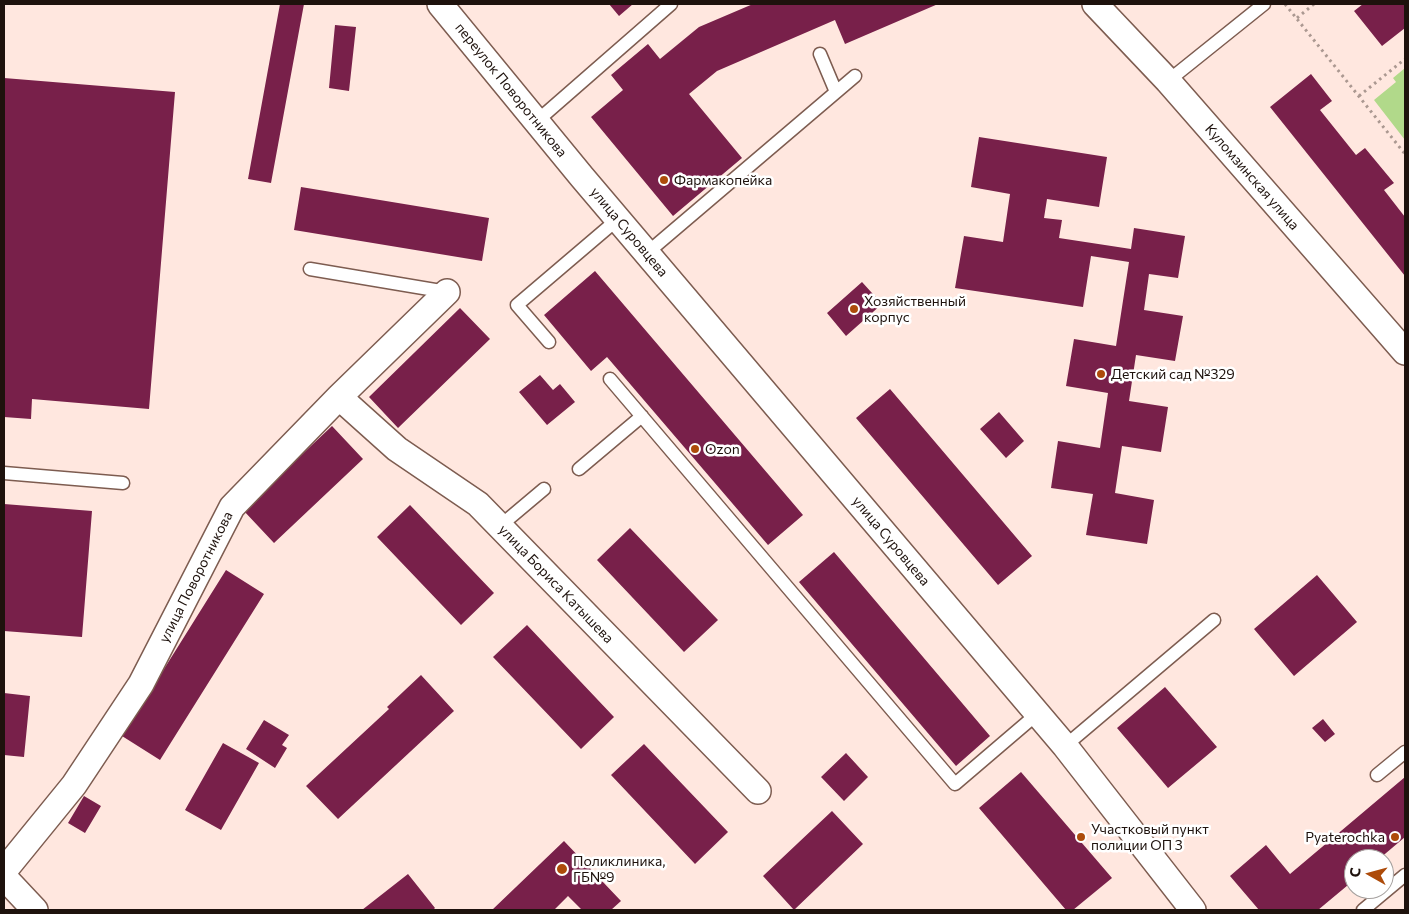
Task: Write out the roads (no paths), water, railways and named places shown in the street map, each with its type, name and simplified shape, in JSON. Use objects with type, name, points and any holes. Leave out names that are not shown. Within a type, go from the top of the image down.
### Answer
[{"type":"street","name":"переулок Поворотникова","points":[[440,4],[582,177]]},
{"type":"street","name":"Куломзинская улица","points":[[1095,4],[1168,81],[1405,352]]},
{"type":"street","name":"улица Суровцева","points":[[582,177],[1065,746],[1194,910]]},
{"type":"street","name":"улица Поворотникова","points":[[4,871],[74,785],[141,684],[232,507],[339,397],[447,292]]},
{"type":"street","name":"улица Бориса Катышева","points":[[339,397],[397,449],[478,504],[758,791]]},
{"type":"street","points":[[4,877],[35,910]]},
{"type":"lane","points":[[536,121],[672,4]]},
{"type":"lane","points":[[1168,81],[1264,4]]},
{"type":"lane","points":[[820,54],[836,92]]},
{"type":"lane","points":[[647,254],[855,76]]},
{"type":"lane","points":[[549,342],[517,305],[618,219]]},
{"type":"lane","points":[[310,269],[447,292]]},
{"type":"lane","points":[[610,379],[955,784],[1037,714]]},
{"type":"lane","points":[[579,469],[642,416]]},
{"type":"lane","points":[[4,473],[123,483]]},
{"type":"lane","points":[[500,526],[544,489]]},
{"type":"lane","points":[[1065,746],[1214,620]]},
{"type":"lane","points":[[1378,776],[1405,752]]},
{"type":"lane","points":[[1363,910],[1405,875]]},
{"type":"place","name":"Фармакопейка","points":[[664,180]]},
{"type":"place","name":"Хозяйственный корпус","points":[[854,309]]},
{"type":"place","name":"Детский сад №329","points":[[1101,374]]},
{"type":"place","name":"Ozon","points":[[695,449]]},
{"type":"place","name":"Участковый пункт полиции ОП 3","points":[[1081,837]]},
{"type":"place","name":"Pyaterochka","points":[[1395,837]]},
{"type":"place","name":"Поликлиника, ГБ№9","points":[[562,869]]}]
